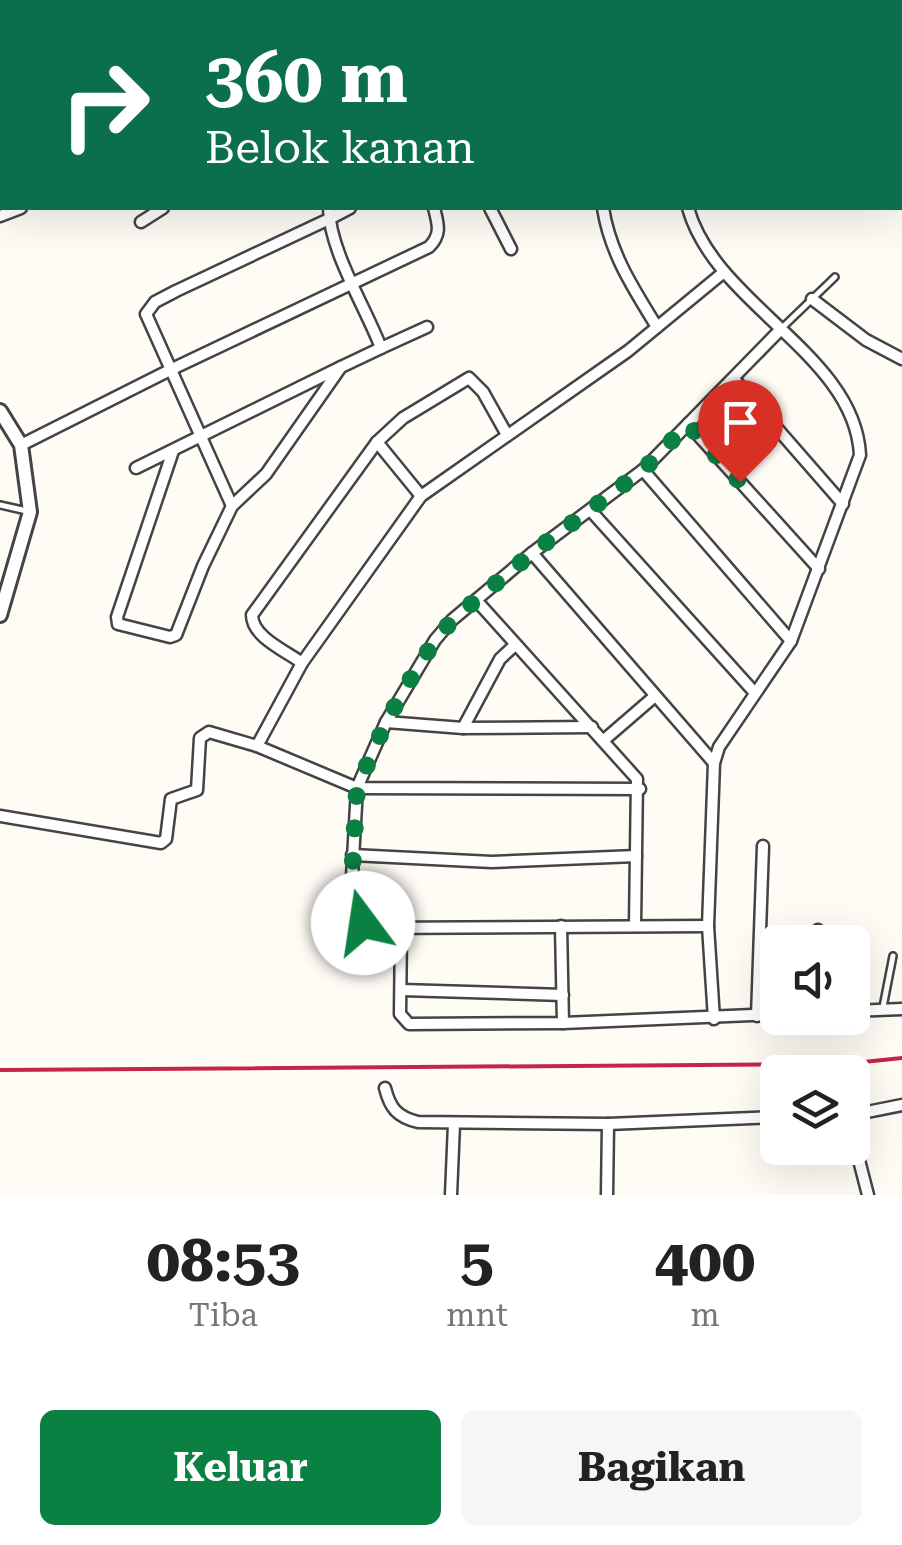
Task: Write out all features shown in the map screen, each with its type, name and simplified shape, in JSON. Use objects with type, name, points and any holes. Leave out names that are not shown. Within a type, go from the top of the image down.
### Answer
[{"type":"street","points":[[140,222],[160,210]]},
{"type":"street","points":[[21,445],[429,247],[440,229],[435,210]]},
{"type":"street","points":[[492,210],[512,249]]},
{"type":"street","points":[[603,210],[607,238],[627,280],[658,327]]},
{"type":"street","points":[[689,210],[708,254],[844,398],[859,435],[860,455],[791,641],[719,747],[714,763],[708,926],[714,1019]]},
{"type":"street","points":[[232,506],[146,317],[155,302],[329,213],[352,284],[382,348]]},
{"type":"street","points":[[258,746],[302,663],[421,496],[658,327],[724,272]]},
{"type":"street","points":[[812,299],[866,340],[902,359]]},
{"type":"street","points":[[136,468],[427,326]]},
{"type":"street","points":[[708,926],[381,930],[363,923],[351,894],[357,788],[386,722],[435,640],[532,553],[643,470],[781,329]]},
{"type":"street","points":[[173,451],[117,617],[118,624],[176,635],[232,506],[266,474],[341,367]]},
{"type":"street","points":[[302,663],[256,631],[252,615],[377,442],[416,408],[469,378],[506,433]]},
{"type":"street","points":[[734,379],[843,504]]},
{"type":"street","points":[[0,411],[21,445],[30,512],[0,615]]},
{"type":"street","points":[[688,424],[819,569]]},
{"type":"street","points":[[377,442],[421,496]]},
{"type":"street","points":[[643,470],[791,641]]},
{"type":"street","points":[[591,511],[755,694]]},
{"type":"street","points":[[532,553],[714,763]]},
{"type":"street","points":[[476,600],[637,779],[640,789],[635,925]]},
{"type":"street","points":[[463,728],[500,659],[515,645]]},
{"type":"street","points":[[604,740],[654,696]]},
{"type":"street","points":[[386,722],[463,728],[592,727]]},
{"type":"street","points":[[0,816],[161,843],[166,839],[171,798],[197,790],[204,734],[209,732],[258,746],[357,788],[640,789]]},
{"type":"street","points":[[757,1016],[763,846]]},
{"type":"street","points":[[352,855],[492,862],[636,856]]},
{"type":"street","points":[[562,926],[563,1023]]},
{"type":"street","points":[[401,929],[400,1014],[409,1024],[760,1016]]},
{"type":"street","points":[[402,990],[563,995]]},
{"type":"street","points":[[870,1010],[902,1009]]},
{"type":"street","points":[[385,1088],[399,1116],[418,1122],[608,1124],[760,1119]]},
{"type":"street","points":[[870,1111],[902,1104]]},
{"type":"street","points":[[451,1195],[454,1124]]},
{"type":"street","points":[[608,1124],[608,1195]]},
{"type":"street","points":[[860,1165],[868,1195]]},
{"type":"lane","points":[[781,329],[835,277]]},
{"type":"lane","points":[[0,505],[30,512]]},
{"type":"lane","points":[[883,1010],[893,956]]},
{"type":"railway","points":[[0,1070],[844,1064],[902,1058]]},
{"type":"route","points":[[363,923],[351,894],[360,777],[422,659],[452,620],[532,553],[643,470],[688,424],[740,482]]}]
